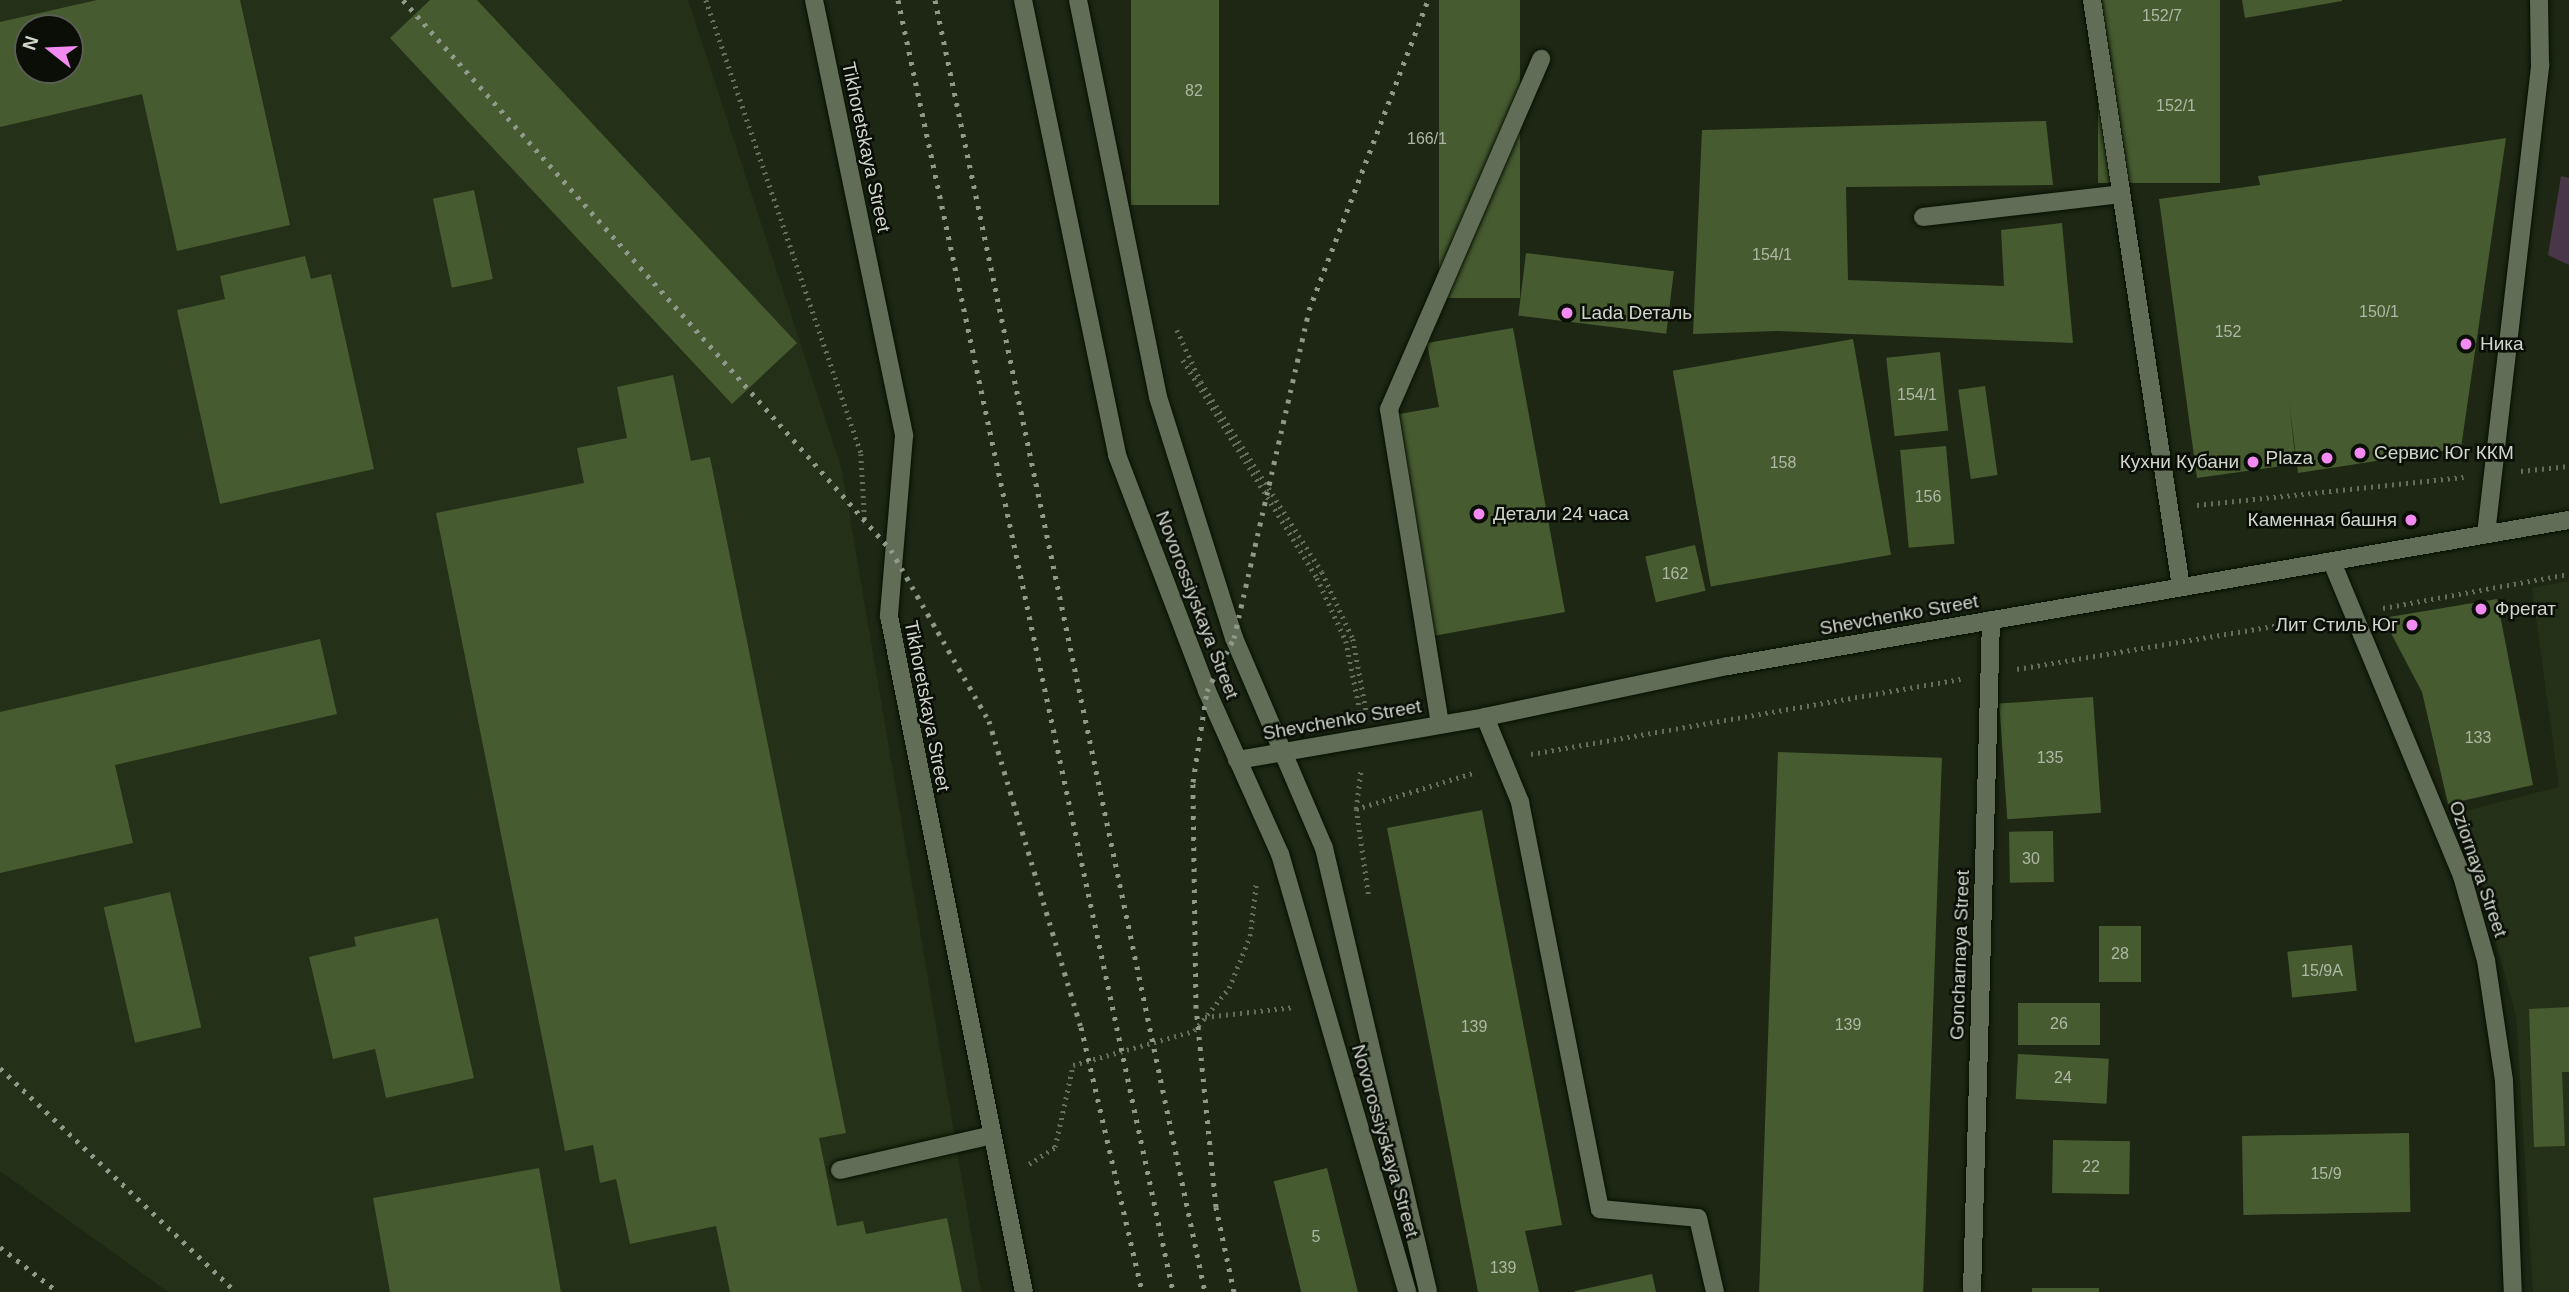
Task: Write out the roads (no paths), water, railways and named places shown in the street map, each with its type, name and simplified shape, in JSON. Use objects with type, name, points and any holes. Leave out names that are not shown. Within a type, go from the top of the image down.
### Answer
[{"type":"main road","name":"Tikhoretskaya Street","points":[[814,0],[904,436],[889,616],[988,1136],[1006,1179],[1024,1292]]},
{"type":"main road","name":"Novorossiyskaya Street","points":[[1023,0],[1117,455],[1237,760],[1280,854],[1407,1292]]},
{"type":"main road","name":"Novorossiyskaya Street","points":[[1078,0],[1158,397],[1234,638],[1287,751],[1324,848],[1428,1292]]},
{"type":"main road","points":[[2092,0],[2181,587]]},
{"type":"main road","points":[[2486,534],[2540,64],[2539,0]]},
{"type":"main road","points":[[1440,724],[1390,408],[1541,59]]},
{"type":"main road","points":[[1923,217],[2121,194]]},
{"type":"main road","name":"Shevchenko Street","points":[[1237,760],[1368,735],[1485,717],[1991,620],[2569,520]]},
{"type":"main road","name":"Oziornaya Street","points":[[2332,562],[2462,876],[2486,960],[2504,1081],[2513,1292]]},
{"type":"main road","name":"Goncharnaya Street","points":[[1972,1292],[1991,620]]},
{"type":"main road","points":[[1485,717],[1520,802],[1600,1209],[1698,1218],[1715,1292]]},
{"type":"main road","points":[[840,1170],[988,1136]]},
{"type":"railway","points":[[403,0],[891,550],[989,721],[1081,1027],[1142,1292]]},
{"type":"railway","points":[[898,0],[1173,1292]]},
{"type":"railway","points":[[935,0],[1205,1292]]},
{"type":"railway","points":[[1234,1292],[1216,1207],[1196,1008],[1193,782],[1207,691],[1234,638],[1309,310],[1428,0]]},
{"type":"railway","points":[[0,1068],[236,1292]]},
{"type":"railway","points":[[0,1247],[58,1292]]},
{"type":"place","name":"Lada Dеталь","points":[[1567,313]]},
{"type":"place","name":"Ника","points":[[2466,344]]},
{"type":"place","name":"Сервис Юг ККМ","points":[[2360,453]]},
{"type":"place","name":"Plaza","points":[[2327,458]]},
{"type":"place","name":"Кухни Кубани","points":[[2253,462]]},
{"type":"place","name":"Детали 24 часа","points":[[1479,514]]},
{"type":"place","name":"Каменная башня","points":[[2411,520]]},
{"type":"place","name":"Фрегат","points":[[2481,609]]},
{"type":"place","name":"Лит Стиль Юг","points":[[2412,625]]}]
